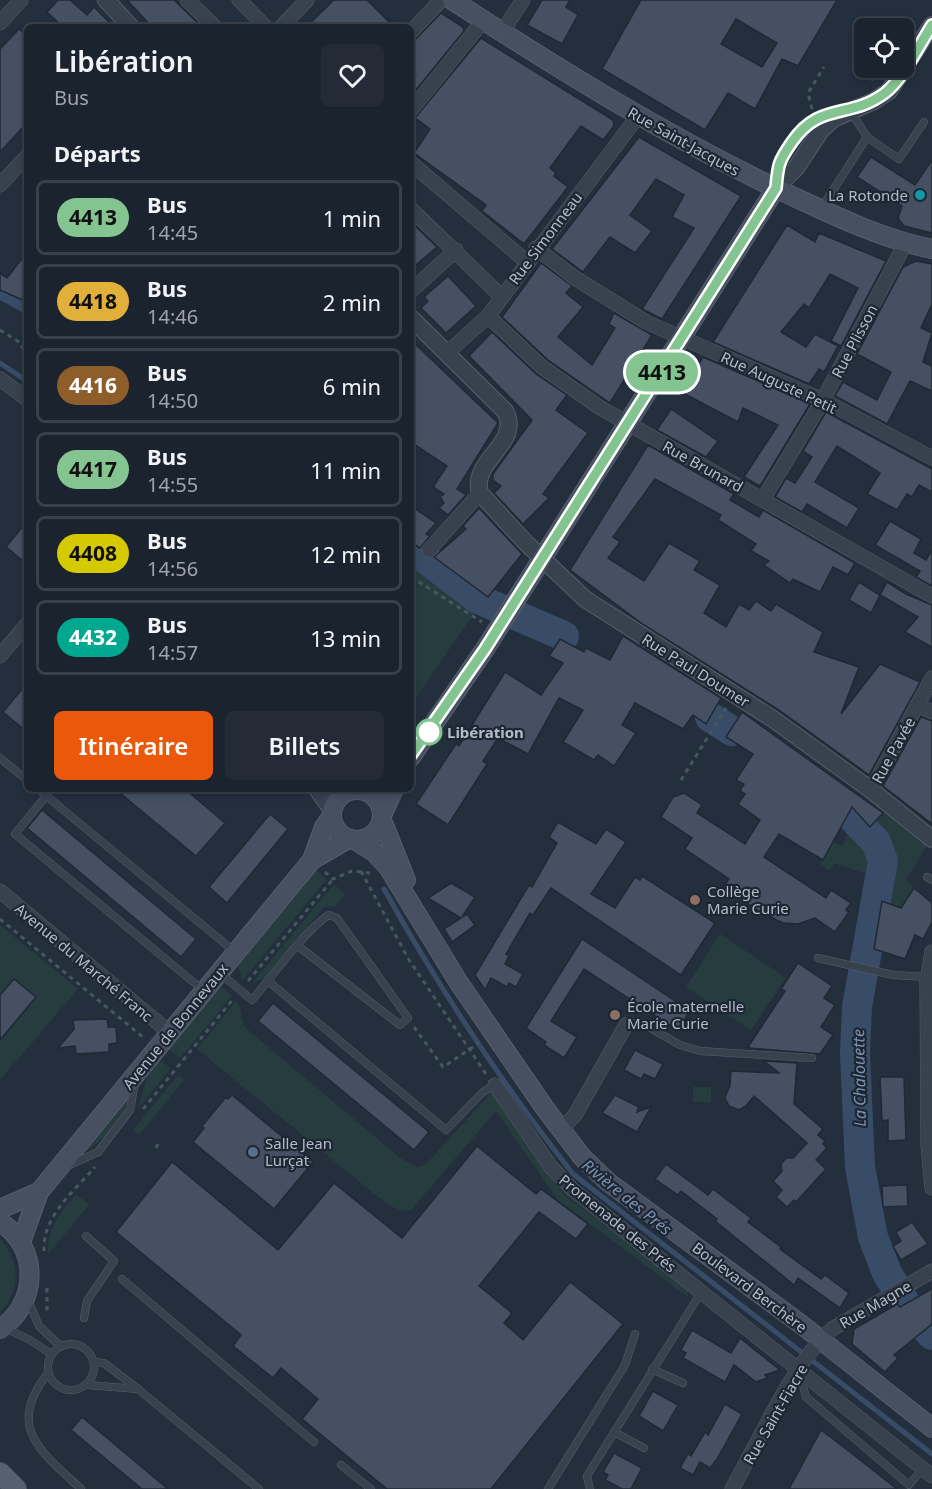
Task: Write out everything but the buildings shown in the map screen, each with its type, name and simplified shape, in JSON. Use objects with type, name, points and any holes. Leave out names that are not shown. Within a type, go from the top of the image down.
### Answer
[{"type":"main road","name":"Rue Saint-Jacques","points":[[452,0],[638,116],[736,170],[905,244],[932,249]]},
{"type":"main road","points":[[414,753],[512,608],[684,338],[776,188]]},
{"type":"main road","points":[[352,792],[339,798],[332,813],[337,830],[352,839],[365,839],[375,834],[392,792]]},
{"type":"main road","points":[[365,792],[376,798],[382,817]]},
{"type":"main road","name":"Avenue de Bonnevaux","points":[[21,1242],[39,1192],[312,860],[324,827],[332,813]]},
{"type":"main road","name":"Boulevard Berchère","points":[[382,817],[430,934]]},
{"type":"main road","name":"Avenue de Bonnevaux","points":[[312,860],[352,839]]},
{"type":"main road","name":"Boulevard Berchère","points":[[352,839],[374,852],[387,867],[459,983],[582,1157],[608,1182],[932,1428]]},
{"type":"main road","name":"Avenue de Bonnevaux","points":[[0,1209],[39,1192]]},
{"type":"main road","points":[[0,1222],[21,1242],[30,1269],[26,1297],[17,1314],[1,1328]]},
{"type":"main road","points":[[0,1473],[16,1489]]},
{"type":"street","points":[[0,23],[21,0]]},
{"type":"street","points":[[106,0],[128,24]]},
{"type":"street","points":[[187,0],[212,24]]},
{"type":"street","points":[[239,0],[263,24]]},
{"type":"street","points":[[284,24],[307,0]]},
{"type":"street","points":[[414,29],[441,0]]},
{"type":"street","points":[[502,32],[523,0]]},
{"type":"street","points":[[414,106],[484,20]]},
{"type":"street","points":[[776,188],[796,168],[821,130],[833,119],[874,101],[889,91],[932,25]]},
{"type":"street","name":"Rue Simonneau","points":[[446,354],[488,316],[536,248],[638,116]]},
{"type":"street","points":[[3,176],[24,158]]},
{"type":"street","points":[[414,166],[526,262]]},
{"type":"street","points":[[414,213],[456,250],[502,297]]},
{"type":"street","name":"Rue Plisson","points":[[763,499],[823,400],[905,244]]},
{"type":"street","name":"Rue Auguste Petit","points":[[536,248],[575,278],[646,322],[823,400],[932,458]]},
{"type":"street","points":[[414,288],[456,250]]},
{"type":"street","name":"Rue Brunard","points":[[488,316],[564,385],[628,424],[932,596]]},
{"type":"street","points":[[414,321],[505,411],[511,422],[510,431],[481,472],[479,488],[429,550]]},
{"type":"street","points":[[0,379],[24,397]]},
{"type":"street","name":"Rue Paul Doumer","points":[[479,488],[542,559],[585,599],[735,694],[871,790],[932,839]]},
{"type":"street","points":[[0,656],[24,628]]},
{"type":"street","name":"Rue Pavée","points":[[871,790],[932,678]]},
{"type":"street","points":[[917,705],[932,712]]},
{"type":"street","points":[[320,792],[332,813]]},
{"type":"street","name":"Avenue du Marché Franc","points":[[0,891],[169,1032]]},
{"type":"street","points":[[932,952],[927,977],[928,1145],[932,1188]]},
{"type":"street","points":[[561,1130],[575,1115],[626,1025]]},
{"type":"street","name":"Promenade des Prés","points":[[495,1085],[551,1167],[572,1189],[927,1472]]},
{"type":"street","name":"Rue Magne","points":[[819,1340],[905,1286],[932,1272]]},
{"type":"street","name":"Rue Saint-Fiacre","points":[[732,1489],[798,1371],[819,1340]]},
{"type":"lane","points":[[776,188],[779,161],[803,125],[814,118],[850,110],[867,137],[899,159],[924,122]]},
{"type":"lane","points":[[821,209],[867,137]]},
{"type":"lane","points":[[0,758],[24,778]]},
{"type":"lane","points":[[41,792],[235,953]]},
{"type":"lane","points":[[46,796],[15,834],[204,991]]},
{"type":"lane","points":[[219,972],[252,1000],[298,946],[322,919],[329,915],[337,918],[408,1018],[400,1025],[382,1014],[298,946]]},
{"type":"lane","points":[[818,958],[877,972],[927,977]]},
{"type":"lane","points":[[268,981],[446,1130],[483,1092],[495,1085]]},
{"type":"lane","points":[[626,1025],[640,1022],[680,1045],[700,1051],[812,1058]]},
{"type":"lane","points":[[84,1318],[87,1301],[114,1261],[86,1236]]},
{"type":"lane","points":[[122,1279],[314,1442]]},
{"type":"lane","points":[[590,1489],[587,1476],[702,1291]]},
{"type":"lane","points":[[26,1297],[39,1326],[60,1346]]},
{"type":"lane","points":[[1,1328],[30,1340],[51,1354]]},
{"type":"lane","points":[[548,1489],[625,1365],[635,1334]]},
{"type":"lane","points":[[81,1489],[38,1447],[27,1425],[29,1405],[38,1386],[48,1373],[51,1354],[60,1346],[76,1344],[86,1349],[93,1362],[93,1375],[87,1385]]},
{"type":"lane","points":[[93,1362],[104,1363],[138,1389],[259,1489]]},
{"type":"lane","points":[[652,1369],[683,1383]]},
{"type":"lane","points":[[798,1371],[806,1397],[909,1485],[927,1472]]},
{"type":"lane","points":[[48,1373],[58,1387],[65,1390],[75,1390],[87,1385],[138,1389]]},
{"type":"lane","points":[[614,1432],[644,1448]]},
{"type":"lane","points":[[341,1465],[371,1489]]},
{"type":"path","points":[[814,118],[808,93],[824,67]]},
{"type":"path","points":[[871,78],[889,91]]},
{"type":"path","points":[[0,330],[19,342],[24,350]]},
{"type":"path","points":[[414,579],[498,629]]},
{"type":"path","points":[[681,780],[721,716]]},
{"type":"path","points":[[361,871],[409,960],[469,1051],[495,1085]]},
{"type":"path","points":[[140,1113],[333,879]]},
{"type":"path","points":[[0,919],[144,1038]]},
{"type":"path","points":[[408,1018],[443,1067],[477,1045]]},
{"type":"path","points":[[156,1148],[160,1140]]},
{"type":"path","points":[[45,1255],[47,1227],[55,1214],[98,1163]]},
{"type":"path","points":[[39,1326],[47,1315],[47,1286]]},
{"type":"green space","points":[[414,564],[476,610],[414,701]]},
{"type":"green space","points":[[885,812],[927,846],[906,880],[914,888],[901,908],[882,901],[883,890],[873,890],[876,877],[834,863],[830,871],[820,864],[832,841],[842,846],[849,831],[859,840]]},
{"type":"green space","points":[[316,870],[327,879],[242,981],[238,966]]},
{"type":"green space","points":[[334,884],[345,894],[336,906],[324,907],[265,978],[252,983]]},
{"type":"green space","points":[[0,925],[78,989],[0,1080]]},
{"type":"green space","points":[[720,934],[786,978],[751,1030],[686,987]]},
{"type":"green space","points":[[221,986],[232,996],[180,1058],[168,1049]]},
{"type":"green space","points":[[236,1001],[247,1029],[400,1158],[417,1167],[425,1165],[492,1092],[564,1195],[683,1284],[688,1291],[688,1297],[557,1199],[496,1111],[411,1210],[403,1211],[388,1205],[197,1049]]},
{"type":"green space","points":[[160,1060],[171,1068],[137,1110],[147,1078]]},
{"type":"green space","points":[[178,1075],[184,1080],[139,1135],[133,1130]]},
{"type":"green space","points":[[693,1087],[711,1087],[711,1102],[693,1102]]},
{"type":"green space","points":[[130,1094],[123,1112],[112,1128],[97,1143],[81,1154]]},
{"type":"green space","points":[[76,1194],[89,1205],[48,1254],[52,1229],[60,1214]]},
{"type":"green space","points":[[0,1239],[12,1257],[16,1276],[12,1295],[0,1313]]},
{"type":"water","points":[[0,290],[24,301],[24,313],[0,300]]},
{"type":"water","points":[[414,545],[423,549],[488,596],[480,609],[414,560]]},
{"type":"waterway","name":"Rivière des Prés","points":[[0,363],[24,379]]},
{"type":"waterway","name":"La Chalouette","points":[[414,552],[478,599],[564,636]]},
{"type":"waterway","name":"La Chalouette","points":[[710,717],[732,731]]},
{"type":"waterway","name":"La Chalouette","points":[[851,816],[876,842],[883,861],[857,1007],[855,1053],[860,1167],[873,1237],[887,1273],[912,1314],[932,1335]]},
{"type":"waterway","name":"Rivière des Prés","points":[[384,889],[427,963],[473,1035],[573,1174],[932,1454]]},
{"type":"bus line","name":"4413","points":[[414,753],[485,649],[684,338],[776,188],[779,161],[803,125],[814,118],[850,110],[874,101],[889,91],[932,25]]},
{"type":"place","name":"La Rotonde","points":[[920,195]]},
{"type":"place","name":"Libération","points":[[429,732]]},
{"type":"place","name":"Collège Marie Curie","points":[[695,900]]},
{"type":"place","name":"École maternelle Marie Curie","points":[[615,1015]]},
{"type":"place","name":"Salle Jean Lurçat","points":[[253,1152]]}]
